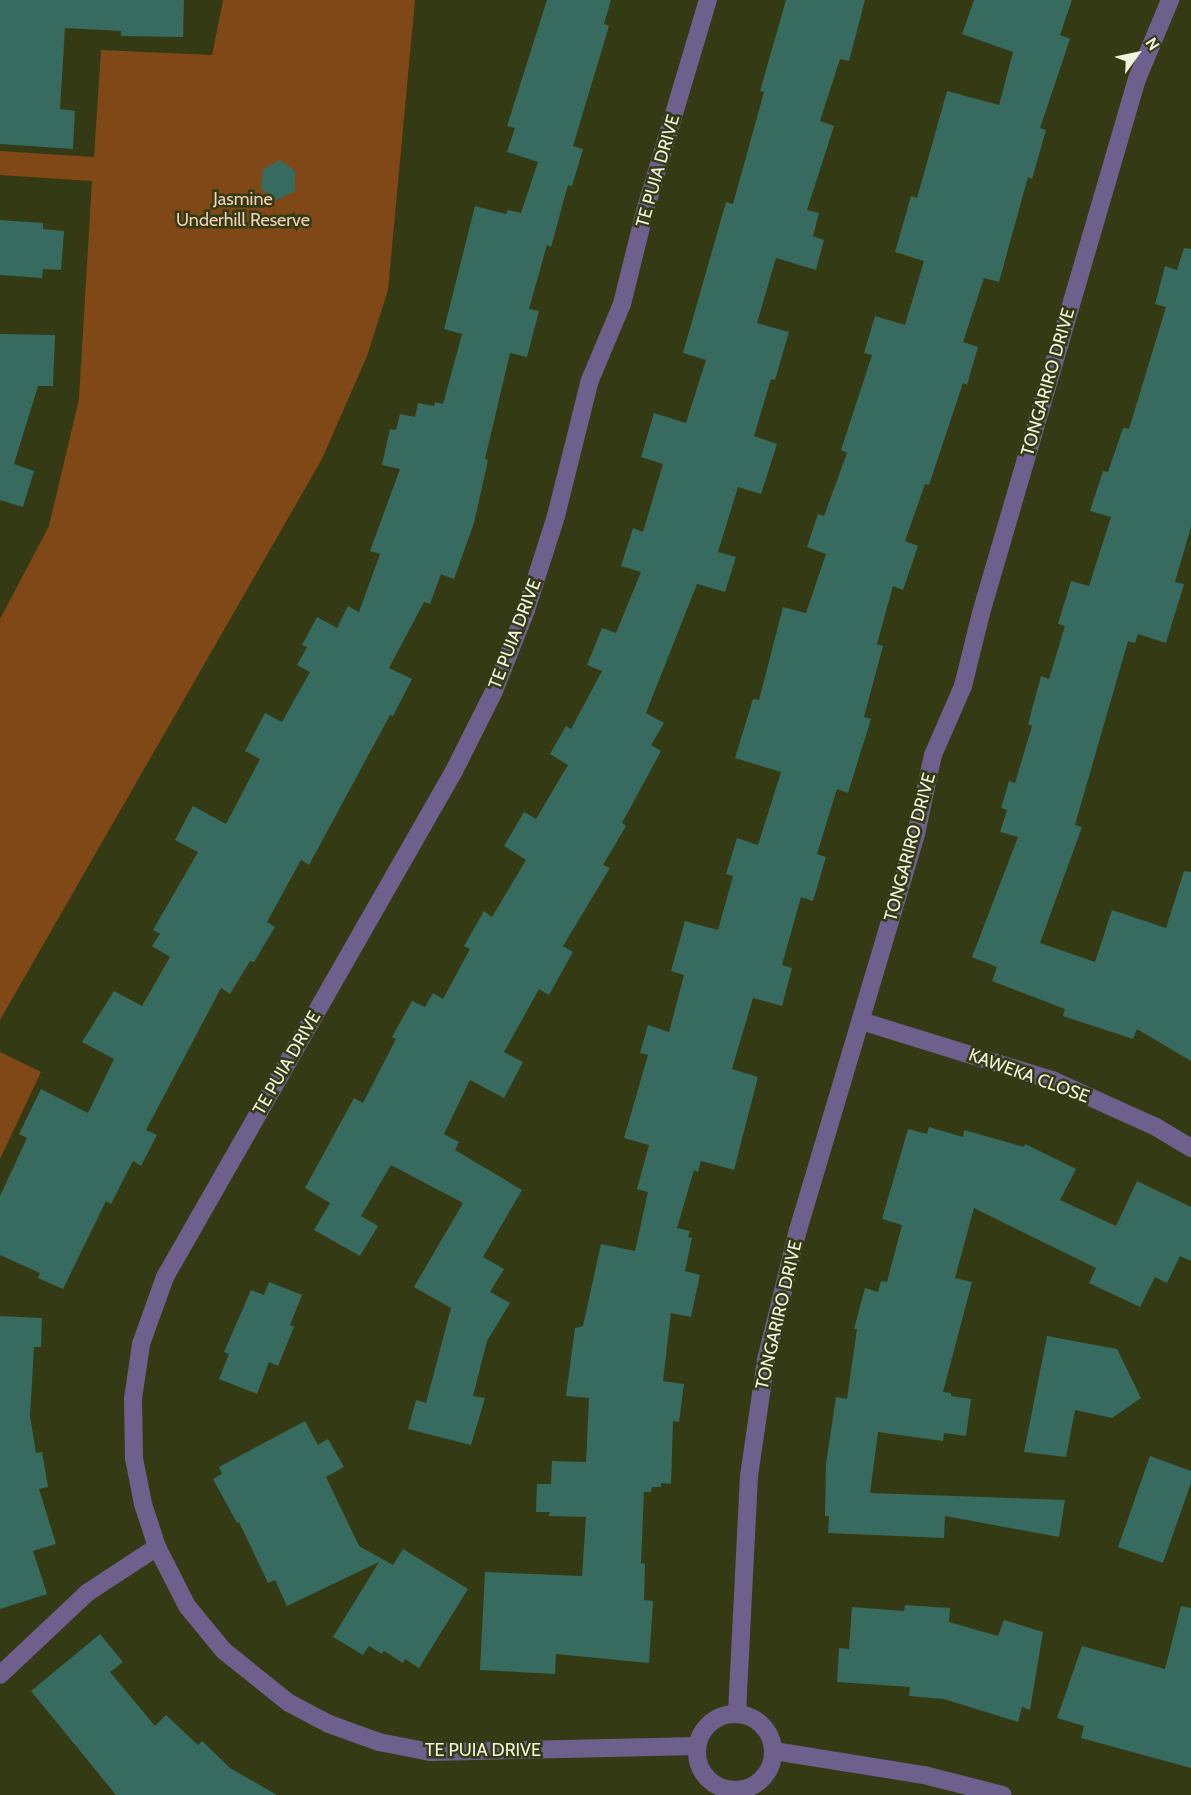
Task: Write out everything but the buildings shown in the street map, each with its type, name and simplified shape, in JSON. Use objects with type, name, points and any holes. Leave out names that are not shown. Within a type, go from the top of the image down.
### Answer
[{"type":"street","name":"TE PUIA DRIVE","points":[[697,1746],[430,1752],[379,1742],[329,1724],[289,1703],[224,1651],[187,1606],[157,1547],[143,1504],[134,1458],[133,1399],[141,1344],[160,1288],[454,771],[494,691],[526,610],[556,516],[590,380],[622,304],[645,212],[708,0]]},
{"type":"street","name":"TONGARIRO DRIVE","points":[[737,1713],[749,1476],[766,1360],[798,1230],[916,834],[933,755],[963,686],[981,613],[1137,79],[1170,0]]},
{"type":"street","name":"KAWEKA CLOSE","points":[[861,1021],[1052,1080],[1156,1127],[1191,1148]]},
{"type":"street","points":[[0,1675],[87,1593],[157,1547]]},
{"type":"street","points":[[737,1713],[758,1721],[766,1729],[774,1751],[772,1764],[758,1783],[734,1793],[721,1788],[701,1771],[697,1759],[697,1746],[702,1732],[711,1722],[723,1715],[737,1713]]},
{"type":"street","points":[[774,1751],[924,1775],[1003,1795]]},
{"type":"green space","name":"Jasmine Underhill Reserve","points":[[223,0],[415,0],[388,290],[367,356],[322,459],[0,1020],[0,619],[49,526],[79,399],[92,181],[0,175],[0,151],[94,157],[101,50],[212,55]]},
{"type":"green space","points":[[0,1052],[41,1072],[0,1159]]}]
